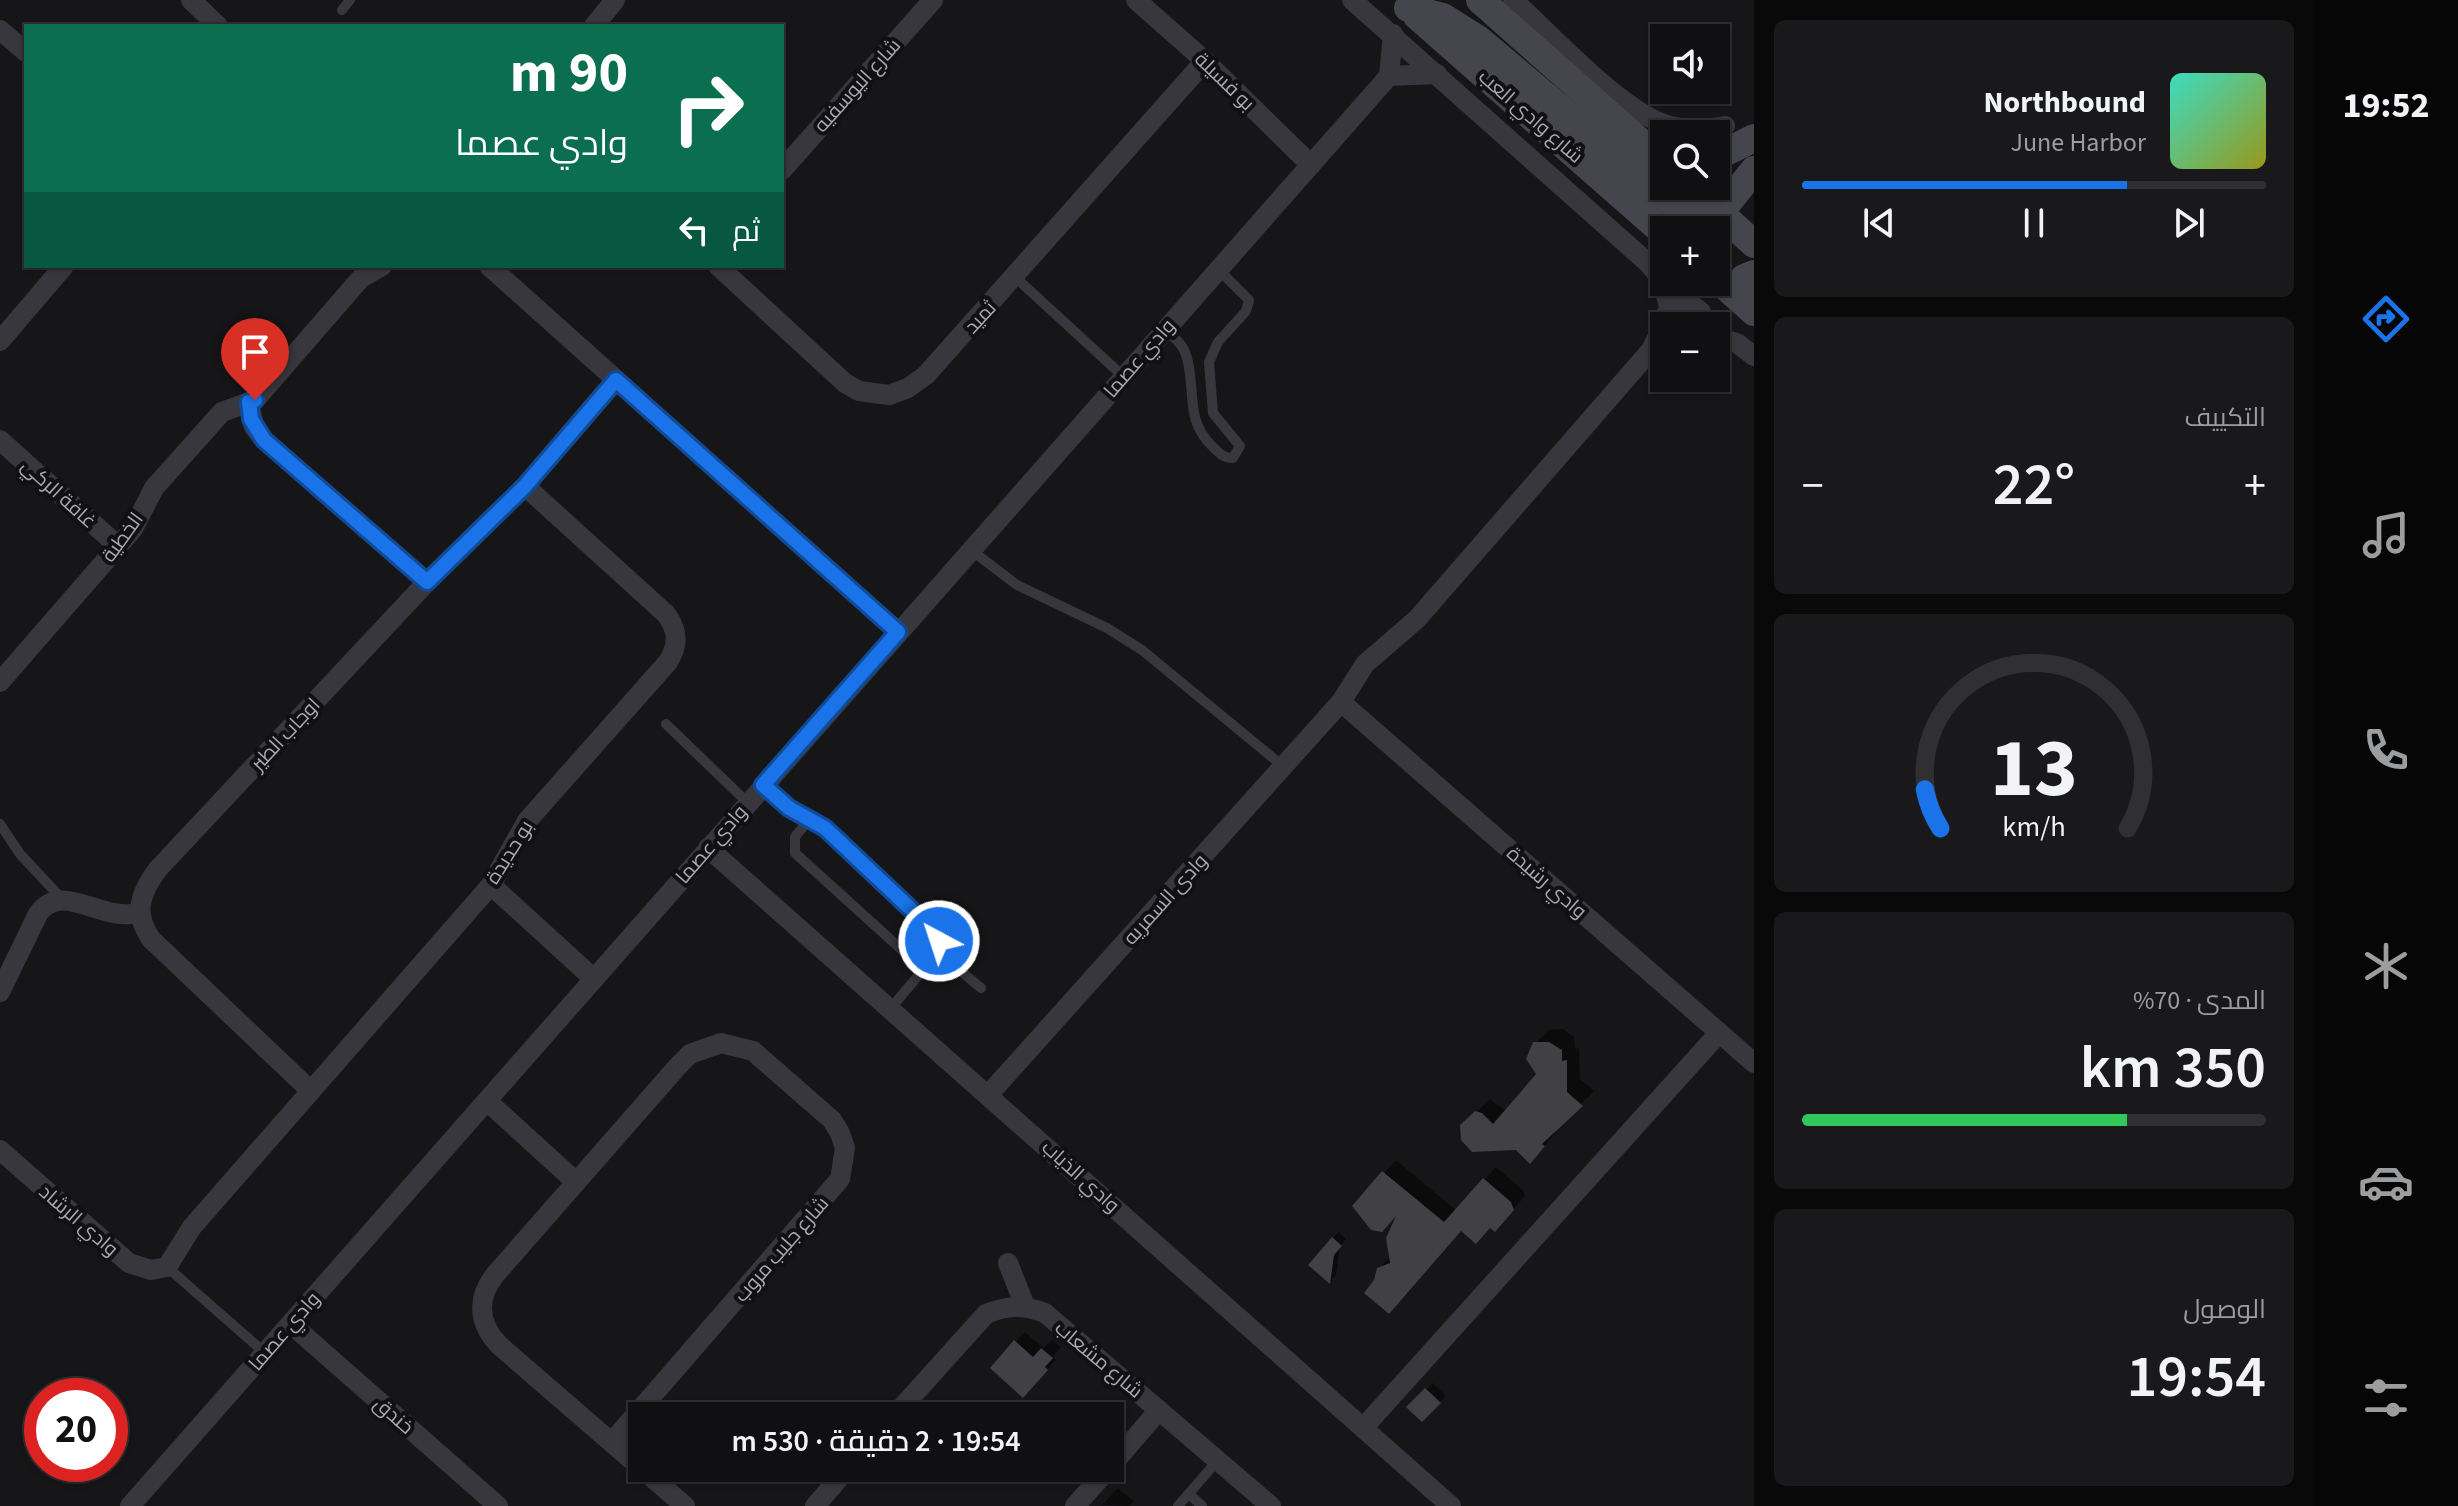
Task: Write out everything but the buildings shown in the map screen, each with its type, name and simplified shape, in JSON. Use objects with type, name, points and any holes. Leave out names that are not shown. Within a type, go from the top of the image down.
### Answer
[{"type":"street","points":[[191,0],[216,24]]},
{"type":"street","name":"شارع اليوسفيه","points":[[784,168],[933,0]]},
{"type":"street","name":"بو فسيلة","points":[[1136,0],[1205,61],[1311,165]]},
{"type":"street","points":[[1352,0],[1648,263],[1662,280],[1669,307],[1683,302],[1697,307],[1699,312]]},
{"type":"street","points":[[1480,0],[1650,151]]},
{"type":"street","points":[[1513,0],[1638,111],[1657,120]]},
{"type":"street","points":[[595,24],[607,3]]},
{"type":"street","points":[[1403,4],[1443,17],[1478,39],[1696,216]]},
{"type":"street","name":"شارع وادي العب","points":[[1403,4],[1650,221]]},
{"type":"street","points":[[0,30],[24,50]]},
{"type":"street","points":[[1393,34],[1389,76],[1437,74]]},
{"type":"street","name":"ثميد","points":[[720,268],[845,383],[874,395],[897,393],[926,375],[1016,278],[1205,61]]},
{"type":"street","name":"وادي عصما","points":[[130,1506],[1389,76]]},
{"type":"street","points":[[1730,150],[1754,138]]},
{"type":"street","points":[[1720,216],[1754,170]]},
{"type":"street","points":[[1730,234],[1754,242]]},
{"type":"street","points":[[0,341],[62,268]]},
{"type":"street","name":"الخطية","points":[[0,682],[137,523],[154,488],[222,412],[259,396],[361,278],[378,268]]},
{"type":"street","points":[[491,268],[898,632]]},
{"type":"street","points":[[1752,310],[1741,287],[1744,278],[1754,274]]},
{"type":"street","points":[[1730,290],[1752,310]]},
{"type":"street","name":"وادى السمريه","points":[[1668,312],[1669,307]]},
{"type":"street","points":[[1730,341],[1754,356]]},
{"type":"street","name":"وادى السمريه","points":[[989,1094],[1341,702],[1365,664],[1417,619],[1650,351]]},
{"type":"street","name":"وادى السمريه","points":[[1341,702],[1358,690],[1434,615],[1650,370]]},
{"type":"street","name":"اوجاب الطير","points":[[139,913],[140,899],[158,869],[427,582],[525,486],[616,380]]},
{"type":"street","points":[[249,402],[251,419],[264,440],[427,582]]},
{"type":"street","name":"غافة الركي","points":[[0,440],[118,546]]},
{"type":"street","name":"بو حديدة","points":[[167,1267],[186,1234],[491,885],[527,821],[668,662],[677,639],[673,623],[666,614],[525,486]]},
{"type":"street","name":"وادي رشيدة","points":[[1341,702],[1754,1063]]},
{"type":"street","name":"وادي الذياب","points":[[708,848],[1451,1506]]},
{"type":"street","points":[[491,885],[594,979]]},
{"type":"street","points":[[0,992],[38,914],[47,904],[62,899],[109,915],[139,913],[141,926],[160,949],[311,1091]]},
{"type":"street","points":[[1363,1428],[1719,1033]]},
{"type":"street","name":"شارع جليب مروب","points":[[612,1442],[831,1192],[845,1164],[845,1148],[832,1120],[767,1061],[746,1048],[721,1043],[705,1047],[678,1066],[494,1276],[486,1286],[481,1312],[491,1337],[685,1506]]},
{"type":"street","points":[[487,1101],[576,1182]]},
{"type":"street","name":"وادي الرشاد","points":[[0,1150],[129,1263],[151,1270],[167,1267]]},
{"type":"street","points":[[907,1402],[986,1314],[1005,1306],[1025,1306],[1008,1263]]},
{"type":"street","name":"شارع مشعاب","points":[[1025,1306],[1045,1313],[1271,1506]]},
{"type":"street","name":"خندق","points":[[291,1324],[498,1506]]},
{"type":"street","name":"شارع مشعاب","points":[[1124,1450],[1159,1410]]},
{"type":"street","points":[[815,1506],[836,1482]]},
{"type":"street","name":"شارع مشعاب","points":[[1075,1506],[1096,1482]]},
{"type":"lane","points":[[342,10],[350,0]]},
{"type":"lane","points":[[1164,329],[1180,343],[1187,357],[1192,413],[1197,429],[1223,456],[1233,458],[1240,446],[1213,413],[1209,362],[1218,342],[1246,311],[1249,300],[1217,268]]},
{"type":"lane","points":[[1016,278],[1124,377]]},
{"type":"lane","points":[[971,550],[1017,585],[1107,628],[1142,650],[1284,767]]},
{"type":"lane","points":[[666,724],[748,803]]},
{"type":"lane","points":[[763,785],[789,808],[810,818],[934,931],[939,941],[937,951],[890,1009]]},
{"type":"lane","points":[[810,818],[795,837],[795,853],[923,969]]},
{"type":"lane","points":[[0,824],[20,854],[62,899]]},
{"type":"lane","points":[[937,951],[981,988]]},
{"type":"lane","points":[[167,1267],[265,1353]]},
{"type":"lane","points":[[1178,1506],[1218,1460]]},
{"type":"lane","points":[[1189,1494],[1202,1506]]},
{"type":"route","points":[[255,400],[249,402],[251,419],[264,440],[427,582],[525,486],[616,380],[898,632],[763,785],[789,808],[825,828],[934,931],[939,941]]}]
